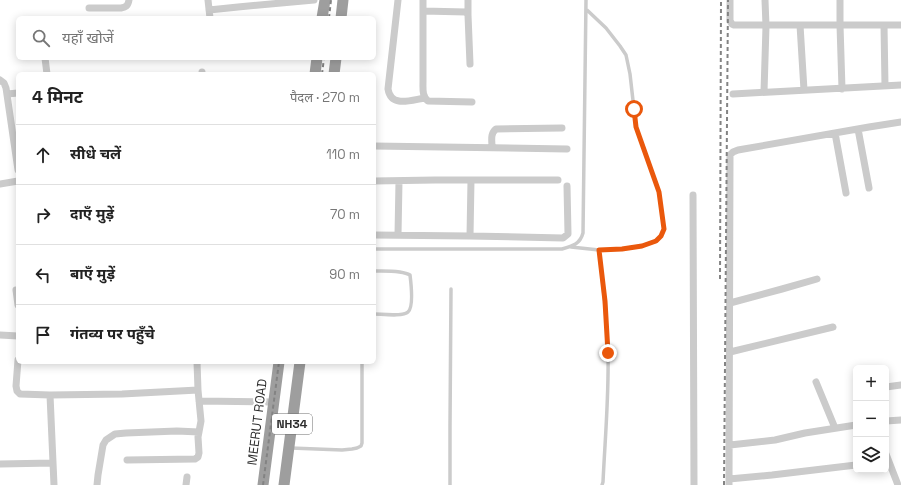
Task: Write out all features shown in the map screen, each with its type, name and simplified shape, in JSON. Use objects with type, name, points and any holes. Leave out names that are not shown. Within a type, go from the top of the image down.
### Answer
[{"type":"highway","points":[[322,16],[325,0]]},
{"type":"highway","points":[[341,16],[343,0]]},
{"type":"highway","points":[[316,72],[317,60]]},
{"type":"highway","points":[[334,72],[336,60]]},
{"type":"highway","name":"MEERUT ROAD","points":[[263,485],[279,364]]},
{"type":"highway","name":"NH34","points":[[284,485],[300,364]]},
{"type":"street","points":[[89,8],[126,7],[129,0]]},
{"type":"street","points":[[208,0],[210,16]]},
{"type":"street","points":[[209,10],[314,0]]},
{"type":"street","points":[[398,0],[388,89],[389,95],[392,99],[397,101],[425,98]]},
{"type":"street","points":[[423,0],[423,94],[428,101],[472,102]]},
{"type":"street","points":[[468,0],[470,64]]},
{"type":"street","points":[[730,0],[730,22],[734,25],[740,26],[901,25]]},
{"type":"street","points":[[764,92],[766,26],[765,0]]},
{"type":"street","points":[[840,0],[842,89]]},
{"type":"street","points":[[423,11],[461,11],[466,12],[468,15]]},
{"type":"street","points":[[800,25],[804,90]]},
{"type":"street","points":[[884,25],[885,86]]},
{"type":"street","points":[[45,60],[47,72]]},
{"type":"street","points":[[0,80],[4,83],[7,94],[16,156]]},
{"type":"street","points":[[733,94],[901,85]]},
{"type":"street","points":[[7,94],[16,93]]},
{"type":"street","points":[[853,465],[772,475],[729,482],[730,155],[738,150],[901,122]]},
{"type":"street","points":[[492,147],[491,136],[496,129],[562,128]]},
{"type":"street","points":[[858,129],[869,188]]},
{"type":"street","points":[[835,133],[846,193]]},
{"type":"street","points":[[376,146],[568,149]]},
{"type":"street","points":[[470,236],[471,180]]},
{"type":"street","points":[[376,181],[558,180]]},
{"type":"street","points":[[0,184],[16,181]]},
{"type":"street","points":[[398,235],[399,181]]},
{"type":"street","points":[[376,235],[560,238],[568,234],[567,186]]},
{"type":"street","points":[[694,195],[694,485]]},
{"type":"street","points":[[730,303],[782,290],[817,279]]},
{"type":"street","points":[[730,352],[833,327]]},
{"type":"street","points":[[0,336],[16,336]]},
{"type":"street","points":[[18,364],[16,386],[17,391],[20,394],[122,394],[198,390]]},
{"type":"street","points":[[127,460],[195,459],[198,457],[201,421],[197,364]]},
{"type":"street","points":[[816,382],[834,428]]},
{"type":"street","points":[[889,387],[901,386]]},
{"type":"street","points":[[50,395],[54,485]]},
{"type":"street","points":[[199,401],[274,402]]},
{"type":"street","points":[[889,421],[901,420]]},
{"type":"street","points":[[730,445],[775,440],[853,425]]},
{"type":"street","points":[[97,485],[103,445],[106,440],[115,434],[126,432],[199,432]]},
{"type":"street","points":[[0,464],[53,463]]},
{"type":"street","points":[[889,464],[898,485]]},
{"type":"lane","points":[[376,249],[562,249],[578,243],[582,238],[583,233],[586,0]]},
{"type":"lane","points":[[570,247],[599,250],[642,246],[656,241],[661,236],[664,229],[659,192],[636,127],[626,55],[606,28],[587,10]]},
{"type":"lane","points":[[599,250],[605,301],[608,353],[608,395],[602,485]]},
{"type":"lane","points":[[376,271],[407,273],[410,276],[411,302],[411,308],[404,314],[376,314]]},
{"type":"lane","points":[[450,485],[451,289]]},
{"type":"lane","points":[[289,448],[342,450],[361,446],[362,364]]},
{"type":"railway","points":[[329,16],[331,0]]},
{"type":"railway","points":[[720,279],[721,0]]},
{"type":"railway","points":[[724,485],[728,0]]},
{"type":"railway","points":[[322,72],[324,60]]},
{"type":"railway","points":[[263,485],[279,364]]},
{"type":"route","points":[[608,353],[605,301],[599,250],[642,246],[656,241],[661,236],[664,229],[659,192],[636,127],[634,109]]}]
